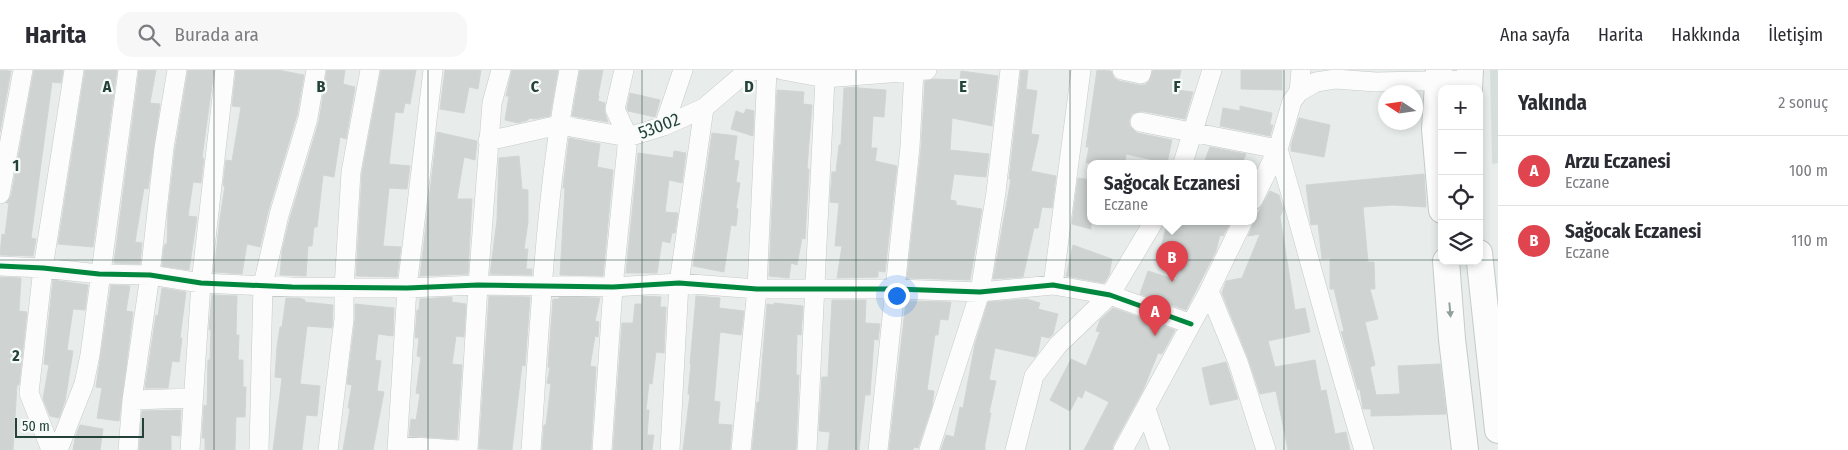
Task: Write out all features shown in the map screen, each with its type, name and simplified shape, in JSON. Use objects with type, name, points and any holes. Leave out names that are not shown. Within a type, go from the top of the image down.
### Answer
[{"type":"main road","points":[[1438,76],[1435,129],[1439,175]]},
{"type":"main road","points":[[1446,265],[1465,450]]},
{"type":"main road","points":[[1480,265],[1498,430]]},
{"type":"street","points":[[0,194],[23,70]]},
{"type":"street","points":[[52,450],[29,393],[43,268],[74,70]]},
{"type":"street","points":[[58,450],[84,384],[90,355],[99,274],[128,70]]},
{"type":"street","points":[[128,450],[132,400],[150,275],[164,148],[177,70]]},
{"type":"street","points":[[190,450],[201,283],[225,70]]},
{"type":"street","points":[[259,450],[263,285],[279,215],[308,118],[316,70]]},
{"type":"street","points":[[328,450],[344,319],[351,172],[370,70]]},
{"type":"street","points":[[433,70],[406,288],[397,448],[460,450]]},
{"type":"street","points":[[468,450],[488,141],[492,103],[502,70]]},
{"type":"street","points":[[531,450],[542,287],[559,125],[569,70]]},
{"type":"street","points":[[602,450],[613,287],[628,137],[615,109],[624,70]]},
{"type":"street","points":[[664,126],[683,70]]},
{"type":"street","name":"53002","points":[[488,141],[559,125],[628,137],[664,126],[704,108],[745,73],[758,70]]},
{"type":"street","points":[[741,450],[757,289],[767,70]]},
{"type":"street","points":[[782,70],[826,74],[918,71],[878,450]]},
{"type":"street","points":[[929,450],[980,292],[996,192],[1010,70]]},
{"type":"street","points":[[1053,285],[1081,70]]},
{"type":"street","points":[[1122,70],[1141,74],[1142,70]]},
{"type":"street","points":[[1184,160],[1212,70]]},
{"type":"street","points":[[1299,92],[1301,70]]},
{"type":"street","points":[[807,450],[826,74]]},
{"type":"street","points":[[1257,192],[1278,149],[1292,100],[1299,92],[1316,82],[1335,79],[1376,82],[1438,76],[1469,80]]},
{"type":"street","points":[[670,450],[679,283],[704,108]]},
{"type":"street","points":[[1140,122],[1278,149]]},
{"type":"street","points":[[1278,149],[1336,361],[1364,450]]},
{"type":"street","points":[[1016,450],[1034,376],[1058,345],[1110,295],[1152,225]]},
{"type":"street","points":[[1123,450],[1210,291],[1241,225]]},
{"type":"street","points":[[0,266],[99,274],[150,275],[201,283],[344,288],[478,285],[613,287],[679,283],[757,289],[896,289],[980,292],[1053,285],[1110,295],[1191,324]]},
{"type":"street","points":[[1210,291],[1238,362],[1266,450]]},
{"type":"street","points":[[132,400],[193,398]]},
{"type":"street","points":[[1146,409],[1160,450]]},
{"type":"shaded area","points":[[1490,70],[1498,70],[1498,163],[1492,164]]},
{"type":"building","points":[[0,70],[11,71],[0,132]]},
{"type":"building","points":[[34,70],[63,70],[61,83],[52,82],[31,238],[36,239],[33,256],[0,255],[2,234],[5,235],[9,203],[6,203],[11,196]]},
{"type":"building","points":[[85,70],[117,70],[93,247],[58,244]]},
{"type":"building","points":[[139,70],[156,70],[150,103],[160,104],[148,189],[144,188],[135,242],[142,243],[140,264],[114,263]]},
{"type":"building","points":[[188,70],[214,70],[202,158],[204,158],[201,183],[193,182],[188,216],[197,217],[189,270],[162,266],[164,247],[167,244],[168,211],[175,150]]},
{"type":"building","points":[[236,70],[278,70],[304,75],[297,115],[268,212],[260,247],[247,244],[242,274],[214,272],[225,186],[223,186],[226,160],[232,161],[241,107],[232,106]]},
{"type":"building","points":[[327,70],[345,70],[343,84],[355,87],[346,139],[340,137],[334,177],[323,175],[317,227],[314,227],[312,246],[308,246],[306,276],[280,275],[282,251],[290,218],[319,121]]},
{"type":"building","points":[[381,70],[416,70],[410,104],[405,103],[403,113],[395,112],[389,164],[410,166],[407,189],[389,188],[383,246],[401,247],[397,277],[356,276],[362,172]]},
{"type":"building","points":[[445,70],[481,70],[478,89],[469,87],[464,113],[440,109]]},
{"type":"building","points":[[512,70],[558,70],[550,116],[529,118],[518,123],[505,120],[509,96],[506,96]]},
{"type":"building","points":[[580,70],[603,70],[598,101],[605,103],[605,113],[608,122],[572,116]]},
{"type":"building","points":[[1021,70],[1028,70],[1026,89],[1037,91],[1031,134],[1039,135],[1031,171],[1056,176],[1052,208],[1042,207],[1038,228],[1034,228],[1023,277],[993,279],[1011,179],[1009,179]]},
{"type":"building","points":[[1097,70],[1111,71],[1114,78],[1119,81],[1145,85],[1149,81],[1153,70],[1181,70],[1177,90],[1193,92],[1185,119],[1142,111],[1132,114],[1129,120],[1130,126],[1137,133],[1172,140],[1168,160],[1153,160],[1126,154],[1125,160],[1087,160],[1086,163],[1089,147],[1086,147]]},
{"type":"building","points":[[1241,70],[1282,70],[1282,90],[1241,89]]},
{"type":"building","points":[[961,71],[998,76],[992,126],[952,118],[950,150],[989,154],[986,177],[954,174],[950,200],[956,201],[956,205],[982,209],[970,280],[907,278],[921,148],[925,81],[934,79],[960,80]]},
{"type":"building","points":[[858,87],[886,90],[884,117],[873,116],[871,148],[877,148],[875,161],[897,166],[885,272],[878,271],[878,277],[837,278],[842,246],[835,246],[839,203],[830,202],[832,172],[836,172],[839,145],[841,145],[844,88]]},
{"type":"building","points":[[777,90],[804,92],[803,104],[812,105],[807,169],[809,169],[805,239],[802,238],[797,265],[791,263],[789,278],[769,276]]},
{"type":"building","points":[[630,93],[660,100],[655,117],[628,111]]},
{"type":"building","points":[[1240,106],[1272,113],[1270,125],[1273,125],[1270,136],[1220,126],[1223,108],[1240,111]]},
{"type":"building","points":[[746,109],[754,111],[753,136],[731,129],[736,111],[744,114]]},
{"type":"building","points":[[1299,118],[1330,125],[1324,157],[1291,151]]},
{"type":"building","points":[[437,132],[477,141],[475,160],[464,157],[457,199],[472,199],[468,274],[420,276]]},
{"type":"building","points":[[712,133],[737,136],[734,160],[739,161],[736,182],[740,183],[736,208],[738,209],[736,226],[731,225],[724,272],[693,266]]},
{"type":"building","points":[[569,138],[600,144],[597,167],[613,170],[603,276],[560,275],[565,188],[563,188]]},
{"type":"building","points":[[1210,147],[1246,154],[1243,160],[1205,160]]},
{"type":"building","points":[[674,151],[686,153],[682,183],[669,180],[665,212],[678,213],[675,233],[672,233],[670,243],[662,241],[657,273],[626,273],[638,153],[673,158]]},
{"type":"building","points":[[519,156],[522,189],[528,190],[528,222],[524,249],[528,249],[526,269],[532,269],[532,275],[490,274],[497,220],[499,158]]},
{"type":"building","points":[[1424,174],[1426,207],[1393,205],[1363,207],[1368,262],[1374,262],[1375,289],[1370,289],[1378,319],[1365,322],[1375,365],[1370,367],[1376,395],[1400,394],[1398,366],[1440,364],[1446,414],[1371,416],[1371,409],[1363,409],[1360,389],[1358,390],[1341,332],[1344,331],[1334,289],[1330,289],[1330,258],[1322,259],[1318,224],[1311,225],[1306,185]]},
{"type":"building","points":[[1078,178],[1087,179],[1087,225],[1091,225],[1091,229],[1072,224]]},
{"type":"building","points":[[1270,191],[1279,195],[1283,209],[1280,217],[1295,310],[1305,308],[1310,332],[1268,341],[1275,367],[1315,360],[1321,391],[1326,390],[1335,434],[1346,432],[1350,450],[1288,450],[1276,391],[1260,394],[1222,293],[1226,281],[1242,278],[1260,234],[1248,236],[1253,225],[1257,225],[1257,216]]},
{"type":"building","points":[[1167,225],[1229,225],[1223,236],[1220,235],[1216,251],[1186,310],[1140,294],[1148,271],[1176,280],[1184,253],[1161,247]]},
{"type":"building","points":[[1073,245],[1112,259],[1109,275],[1104,283],[1066,276]]},
{"type":"building","points":[[0,277],[21,278],[19,311],[27,312],[19,385],[17,385],[13,450],[0,450]]},
{"type":"building","points":[[53,280],[88,285],[85,310],[73,309],[67,350],[73,351],[65,401],[59,418],[50,416],[43,399],[49,365],[44,364]]},
{"type":"building","points":[[111,285],[130,286],[126,311],[133,312],[119,421],[97,418],[102,388],[96,387]]},
{"type":"building","points":[[162,288],[186,292],[179,362],[172,361],[168,388],[145,388],[156,315],[158,316]]},
{"type":"building","points":[[212,295],[237,296],[236,335],[239,335],[238,360],[243,360],[243,387],[246,387],[245,417],[236,417],[235,450],[205,450],[205,438],[202,438],[204,405],[207,406]]},
{"type":"building","points":[[489,296],[530,297],[525,366],[522,365],[512,450],[479,449]]},
{"type":"building","points":[[642,296],[661,297],[660,307],[666,307],[664,353],[656,352],[652,384],[649,383],[646,410],[649,410],[647,435],[654,435],[652,450],[613,450],[622,323],[633,323],[635,304],[642,304]]},
{"type":"building","points":[[696,296],[720,298],[719,308],[744,311],[741,335],[720,332],[714,401],[720,402],[718,424],[732,425],[730,450],[683,450],[690,394],[688,394]]},
{"type":"building","points":[[452,297],[452,302],[466,304],[464,337],[456,336],[452,364],[462,365],[457,439],[409,436],[411,419],[416,420],[420,394],[416,393],[421,357],[417,356],[419,338],[415,338],[417,310],[419,310],[420,299]]},
{"type":"building","points":[[559,297],[600,298],[595,321],[599,322],[598,337],[595,336],[590,366],[596,367],[591,450],[542,450],[551,384],[547,383],[550,368],[548,367],[553,299],[559,299]]},
{"type":"building","points":[[286,298],[299,298],[305,300],[305,302],[333,305],[332,328],[307,326],[300,384],[320,386],[317,416],[306,415],[302,450],[273,450],[282,378],[275,377],[277,347]]},
{"type":"building","points":[[1026,299],[1040,303],[1038,309],[1058,314],[1053,334],[1049,338],[1041,336],[1038,352],[1035,357],[995,348],[989,380],[996,381],[989,413],[991,413],[985,450],[941,450],[946,435],[954,437],[960,407],[963,408],[975,344],[988,302]]},
{"type":"building","points":[[832,300],[866,300],[865,323],[880,324],[878,340],[874,339],[870,395],[865,395],[859,450],[828,450],[830,432],[819,431],[822,377],[828,377]]},
{"type":"building","points":[[906,301],[951,302],[948,320],[940,319],[938,335],[935,335],[927,390],[934,391],[932,406],[918,448],[914,447],[913,450],[889,450]]},
{"type":"building","points":[[774,303],[803,306],[801,335],[797,334],[796,375],[799,375],[796,450],[752,450],[757,402],[759,402],[767,304],[774,305]]},
{"type":"building","points":[[355,304],[394,308],[393,336],[378,334],[375,360],[381,361],[377,391],[384,392],[373,450],[343,450],[352,385],[347,384],[355,320]]},
{"type":"building","points":[[1113,308],[1175,330],[1162,354],[1158,353],[1143,390],[1112,450],[1084,450],[1109,402],[1085,390],[1082,398],[1078,396],[1070,411],[1050,400],[1071,359],[1086,366],[1100,332],[1096,331],[1100,320]]},
{"type":"building","points":[[1226,362],[1238,399],[1210,405],[1202,368]]},
{"type":"building","points":[[181,410],[180,436],[171,435],[171,450],[139,450],[142,411]]},
{"type":"building","points":[[80,425],[103,429],[100,450],[73,450]]},
{"type":"cycle path","points":[[0,266],[99,274],[150,275],[201,283],[292,287],[407,288],[478,285],[613,287],[679,283],[757,289],[896,289],[980,292],[1053,285],[1110,295],[1191,324]]},
{"type":"place","name":"Sağocak Eczanesi","points":[[1172,282]]},
{"type":"place","name":"Arzu Eczanesi","points":[[1155,336]]}]
